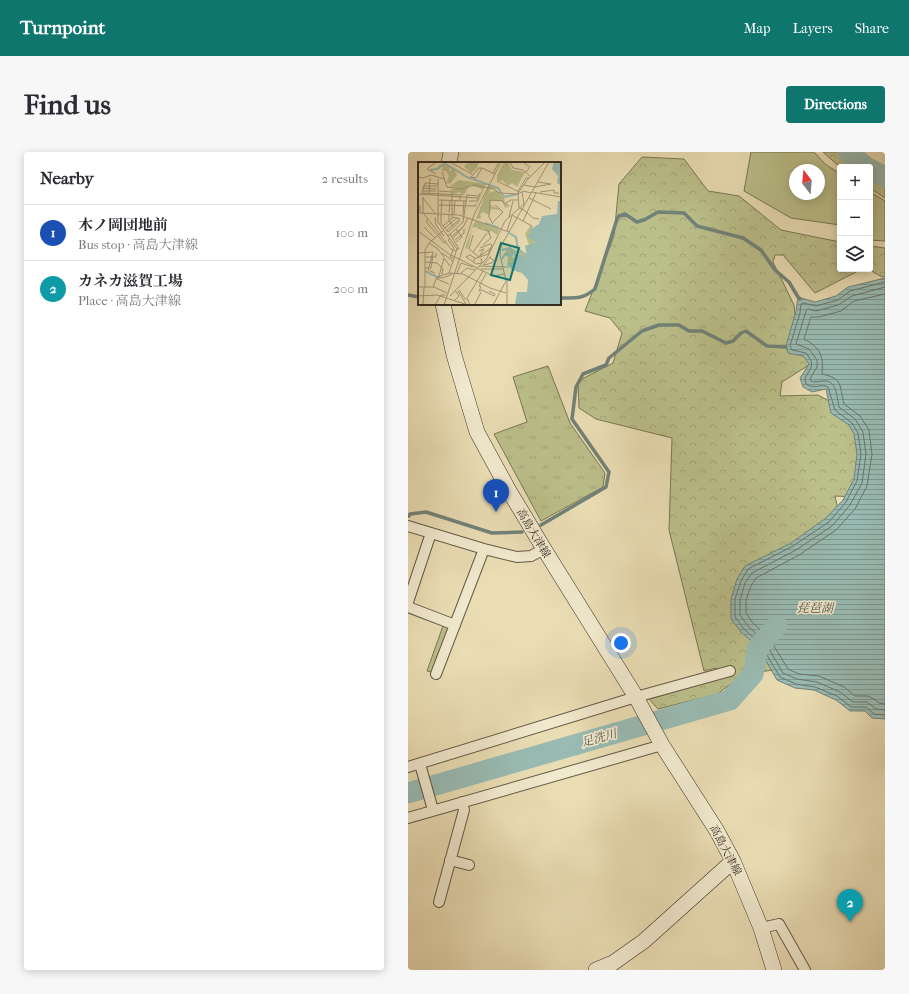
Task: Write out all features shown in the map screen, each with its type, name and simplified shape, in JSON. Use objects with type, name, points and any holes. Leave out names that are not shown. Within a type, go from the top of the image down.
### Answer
[{"type":"main road","points":[[449,162],[451,152]]},
{"type":"main road","name":"高島大津線","points":[[443,305],[454,355],[477,432],[544,550],[638,701],[660,742],[717,831],[733,861],[761,928],[774,970]]},
{"type":"main road","points":[[596,970],[613,963],[644,941],[733,861]]},
{"type":"street","points":[[408,526],[484,549],[517,557],[531,556],[544,550]]},
{"type":"street","points":[[408,602],[431,533]]},
{"type":"street","points":[[436,674],[484,549]]},
{"type":"street","points":[[408,607],[455,625]]},
{"type":"street","points":[[408,767],[421,766],[638,701],[730,671]]},
{"type":"street","points":[[408,818],[433,809],[462,802],[660,742]]},
{"type":"street","points":[[421,766],[433,809]]},
{"type":"street","points":[[439,902],[464,810],[462,802]]},
{"type":"street","points":[[450,860],[469,865]]},
{"type":"street","points":[[761,928],[779,924],[805,970]]},
{"type":"green space","points":[[751,152],[814,152],[825,164],[837,172],[837,225],[791,218],[744,191]]},
{"type":"green space","points":[[823,152],[857,152],[885,168],[885,198],[873,190],[873,164],[837,164]]},
{"type":"green space","points":[[642,157],[684,159],[708,191],[739,196],[781,230],[837,241],[837,272],[856,272],[815,293],[783,255],[775,255],[773,262],[794,305],[797,332],[809,348],[809,365],[782,382],[780,396],[818,395],[882,427],[859,497],[835,496],[839,514],[792,667],[747,674],[717,694],[658,709],[649,699],[719,679],[716,668],[704,671],[669,530],[672,438],[596,419],[579,408],[578,381],[613,363],[622,333],[610,318],[585,311],[614,236],[619,184]]},
{"type":"green space","points":[[873,194],[885,201],[885,241],[873,240]]},
{"type":"green space","points":[[873,246],[885,248],[885,276],[882,277],[873,272]]},
{"type":"green space","points":[[548,366],[570,423],[605,473],[603,487],[541,521],[494,434],[527,422],[513,377]]},
{"type":"green space","points":[[444,623],[453,625],[436,673],[427,671]]},
{"type":"water","name":"琵琶湖","points":[[885,278],[885,719],[872,718],[865,711],[850,711],[836,700],[814,690],[795,688],[777,680],[758,647],[741,632],[731,619],[731,599],[737,579],[745,566],[791,543],[826,518],[843,500],[854,479],[857,454],[854,434],[849,425],[831,413],[826,389],[812,392],[803,387],[800,378],[809,364],[803,356],[788,353],[786,346],[796,311],[798,297],[815,302],[836,296],[848,287]]},
{"type":"waterway","points":[[848,152],[862,164]]},
{"type":"waterway","points":[[873,171],[885,177]]},
{"type":"waterway","points":[[561,298],[587,295],[595,289],[619,216],[625,214],[637,222],[644,220],[658,212],[684,213],[697,226],[743,238],[761,250],[775,270],[789,282],[800,299]]},
{"type":"waterway","points":[[408,295],[418,297]]},
{"type":"waterway","points":[[541,525],[606,487],[609,472],[572,419],[576,387],[583,374],[606,365],[609,358],[642,331],[659,325],[679,325],[689,331],[702,331],[726,343],[733,341],[741,333],[746,331],[767,346],[786,347]]},
{"type":"waterway","points":[[409,516],[410,514],[426,512],[492,533],[522,532]]},
{"type":"waterway","name":"足洗川","points":[[408,793],[730,700],[753,674],[758,647],[777,626]]},
{"type":"place","name":"木ノ岡団地前","points":[[496,512]]},
{"type":"place","name":"カネカ滋賀工場","points":[[850,922]]}]
